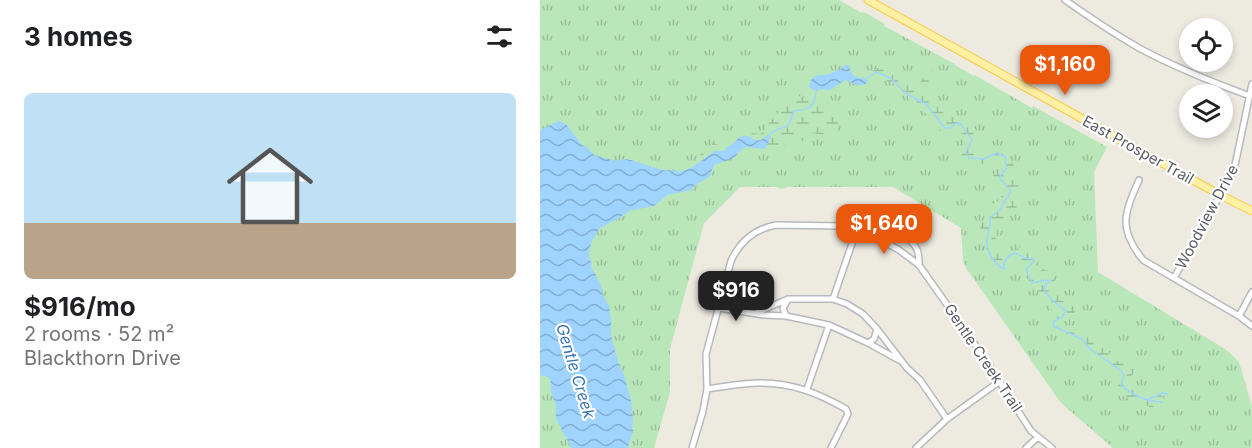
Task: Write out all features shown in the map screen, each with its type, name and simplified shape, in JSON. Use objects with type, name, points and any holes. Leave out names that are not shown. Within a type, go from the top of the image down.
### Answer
[{"type":"main road","name":"East Prosper Trail","points":[[868,0],[1252,211]]},
{"type":"street","points":[[1065,0],[1114,33],[1153,55],[1250,96]]},
{"type":"street","name":"Woodview Drive","points":[[1174,278],[1230,178],[1236,163],[1252,84]]},
{"type":"street","points":[[1139,180],[1127,216],[1126,231],[1133,248],[1143,260],[1239,316],[1252,326]]},
{"type":"street","name":"Gentle Creek Trail","points":[[857,229],[874,224],[885,226],[901,234],[914,245],[919,265]]},
{"type":"street","name":"Gentle Creek Trail","points":[[719,308],[736,249],[754,233],[765,227],[776,225],[843,226],[857,229],[884,241],[919,265],[1000,381],[1031,431],[1052,448]]},
{"type":"street","points":[[833,299],[857,229]]},
{"type":"street","points":[[1239,316],[1252,292]]},
{"type":"street","points":[[786,316],[783,308],[788,298]]},
{"type":"street","points":[[756,313],[788,298],[833,299],[847,304],[863,314],[877,329],[901,361],[920,380],[947,419]]},
{"type":"street","points":[[693,447],[707,389],[706,354],[719,308],[786,316],[829,325],[901,361]]},
{"type":"street","points":[[807,389],[829,325]]},
{"type":"street","points":[[868,343],[874,339],[877,329]]},
{"type":"street","points":[[916,448],[947,419],[1000,381]]},
{"type":"street","points":[[707,389],[757,382],[807,389],[846,409],[848,414],[831,448]]},
{"type":"street","points":[[1026,448],[1038,437]]},
{"type":"green space","points":[[540,0],[839,0],[1032,108],[1033,106],[1107,147],[1094,172],[1098,272],[1220,346],[1239,362],[1252,407],[1252,448],[1113,448],[1061,403],[966,268],[963,260],[961,228],[893,187],[788,187],[781,189],[777,187],[740,187],[704,223],[670,349],[670,392],[654,448],[540,448]]},
{"type":"green space","points":[[877,68],[900,70],[915,86],[932,70],[934,81],[927,95],[932,102],[972,125],[977,131],[974,146],[976,150],[985,153],[993,151],[1008,156],[1019,174],[1021,183],[1019,202],[1014,212],[1000,220],[995,240],[1005,272],[1000,271],[994,265],[992,268],[984,243],[973,245],[990,206],[1003,194],[1000,190],[995,191],[993,188],[995,163],[964,162],[962,152],[966,136],[958,132],[949,135],[936,127],[928,115],[911,102],[895,84],[886,81],[867,83],[867,79],[862,78]]},
{"type":"green space","points":[[813,94],[827,102],[831,110],[836,109],[837,111],[838,132],[828,138],[811,133],[802,142],[766,146],[770,139],[769,134],[759,139],[750,136],[698,162],[701,154],[714,143],[721,146],[743,132],[760,134],[783,108],[791,95],[804,97]]},
{"type":"green space","points":[[1021,246],[1040,256],[1031,268],[1027,269],[1020,261],[1008,257]]},
{"type":"green space","points":[[1043,269],[1051,272],[1059,295],[1075,307],[1074,314],[1066,320],[1058,319],[1049,306],[1045,293],[1036,290],[1026,277],[1031,271],[1039,272]]},
{"type":"green space","points":[[1053,324],[1081,336],[1082,332],[1089,330],[1098,341],[1104,342],[1109,353],[1118,361],[1126,364],[1133,359],[1140,363],[1129,379],[1130,381],[1134,388],[1143,394],[1152,387],[1158,391],[1165,401],[1167,412],[1119,394],[1118,385],[1121,377],[1119,373],[1081,339],[1055,333]]},
{"type":"water","points":[[849,65],[854,75],[868,80],[867,83],[859,85],[845,80],[830,90],[819,89],[817,92],[809,87],[815,76],[832,73]]},
{"type":"water","name":"Gentle Creek","points":[[559,121],[566,124],[582,145],[594,155],[618,161],[631,160],[662,170],[683,171],[691,168],[714,151],[724,151],[742,136],[761,140],[769,134],[770,136],[765,149],[746,147],[734,158],[714,165],[709,177],[694,186],[692,190],[667,195],[654,206],[629,211],[600,228],[592,241],[589,254],[591,266],[609,306],[611,335],[631,400],[634,431],[628,448],[571,448],[556,417],[551,380],[540,375],[540,130]]},
{"type":"waterway","points":[[867,78],[876,72],[890,78],[907,94],[926,104],[945,128],[950,128],[956,123],[961,124],[972,140],[966,152],[969,158],[984,159],[996,153],[1006,157],[1007,168],[999,177],[1011,191],[999,211],[990,217],[987,245],[992,257],[1004,269],[1004,262],[1015,253],[1033,259],[1034,261],[1026,270],[1032,283],[1050,281],[1044,287],[1045,291],[1066,311],[1062,317],[1054,321],[1053,326],[1082,339],[1090,349],[1120,370],[1124,375],[1121,385],[1130,392],[1146,399],[1162,402]]},
{"type":"waterway","points":[[770,135],[775,130],[788,125],[794,111],[811,106],[816,93]]},
{"type":"waterway","points":[[1149,399],[1163,393],[1168,394]]}]
